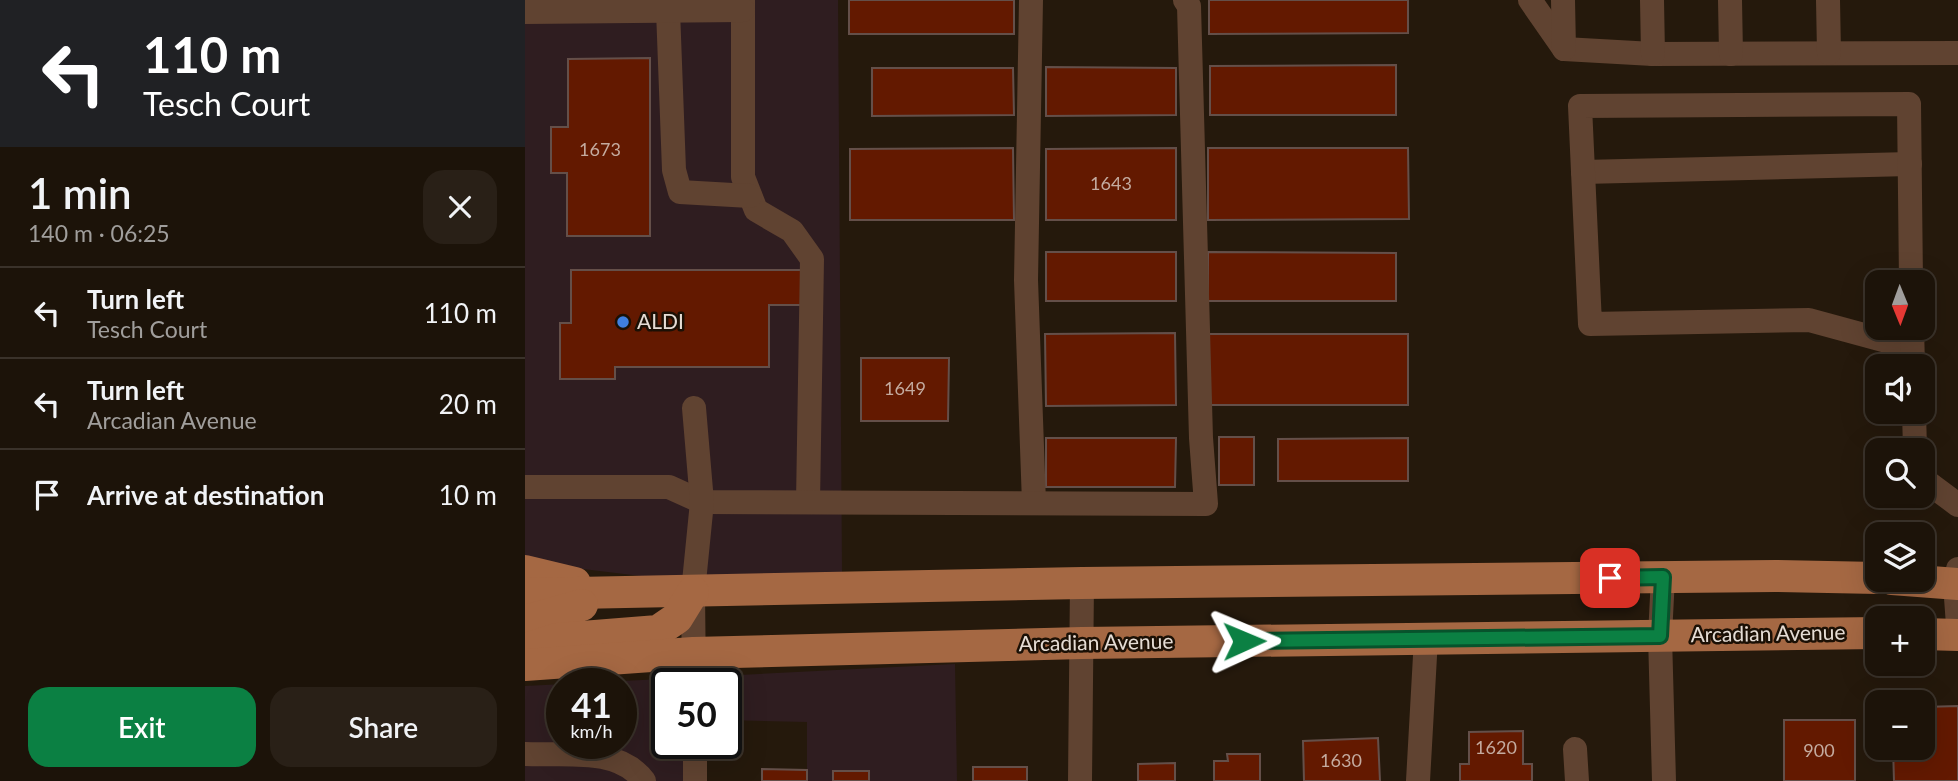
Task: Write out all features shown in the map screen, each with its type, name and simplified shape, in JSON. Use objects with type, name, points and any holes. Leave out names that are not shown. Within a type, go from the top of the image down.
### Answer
[{"type":"main road","points":[[525,571],[620,594]]},
{"type":"main road","points":[[525,594],[1082,583],[1663,577],[1865,578]]},
{"type":"main road","points":[[1935,579],[1957,579]]},
{"type":"main road","points":[[525,649],[557,639],[658,632],[677,618],[693,592]]},
{"type":"main road","points":[[525,621],[620,594]]},
{"type":"main road","name":"Arcadian Avenue","points":[[525,665],[693,653],[1081,643],[1865,633]]},
{"type":"main road","points":[[1935,634],[1958,635]]},
{"type":"street","points":[[1031,0],[1026,280],[1034,503]]},
{"type":"street","points":[[525,487],[669,487],[702,502],[1206,504],[1201,438],[1189,6],[1185,0]]},
{"type":"street","points":[[1530,0],[1565,49]]},
{"type":"street","points":[[1563,0],[1565,49]]},
{"type":"street","points":[[1652,0],[1653,54]]},
{"type":"street","points":[[1730,0],[1731,54]]},
{"type":"street","points":[[1828,0],[1829,53]]},
{"type":"street","points":[[525,12],[668,10],[743,5],[743,177],[756,210],[792,231],[812,259],[808,502]]},
{"type":"street","points":[[668,10],[674,170],[680,192],[750,196]]},
{"type":"street","points":[[1565,49],[1653,54],[1958,52]]},
{"type":"street","points":[[1912,270],[1909,103],[1580,106],[1590,324],[1809,320],[1913,347]]},
{"type":"street","points":[[1583,172],[1910,164]]},
{"type":"street","points":[[693,668],[693,592],[702,502],[694,408]]},
{"type":"street","points":[[1935,488],[1958,505]]},
{"type":"street","points":[[1663,577],[1660,636],[1664,781]]},
{"type":"street","points":[[1957,579],[1958,625]]},
{"type":"street","points":[[1080,781],[1082,583]]},
{"type":"street","points":[[1418,781],[1426,638]]},
{"type":"street","points":[[1575,749],[1577,781]]},
{"type":"street","points":[[525,754],[605,756],[634,767],[644,781]]},
{"type":"street","points":[[695,759],[695,781]]},
{"type":"shaded area","points":[[525,0],[838,0],[842,573],[649,577],[525,562]]},
{"type":"shaded area","points":[[955,664],[957,781],[807,781],[807,722],[742,720],[742,675]]},
{"type":"shaded area","points":[[637,680],[651,680],[651,759],[683,759],[683,781],[525,781],[525,686],[546,685],[546,759],[637,759]]},
{"type":"building","points":[[849,0],[1014,0],[1014,34],[849,34]]},
{"type":"building","points":[[1209,0],[1408,0],[1408,33],[1209,34]]},
{"type":"building","points":[[650,58],[650,236],[567,236],[567,173],[551,173],[551,127],[568,127],[568,59]]},
{"type":"building","points":[[1396,65],[1396,115],[1210,115],[1210,66]]},
{"type":"building","points":[[1046,67],[1176,68],[1176,115],[1046,116]]},
{"type":"building","points":[[872,68],[1013,68],[1014,115],[872,116]]},
{"type":"building","points":[[1013,148],[1014,220],[850,220],[850,149]]},
{"type":"building","points":[[1176,148],[1176,220],[1046,220],[1046,149]]},
{"type":"building","points":[[1208,148],[1408,148],[1409,219],[1208,220]]},
{"type":"building","points":[[1046,252],[1176,252],[1176,301],[1046,301]]},
{"type":"building","points":[[1208,252],[1396,253],[1396,301],[1208,301]]},
{"type":"building","points":[[571,270],[802,270],[802,305],[769,305],[769,367],[615,367],[615,379],[560,379],[560,323],[571,323]]},
{"type":"building","points":[[1175,333],[1176,405],[1046,406],[1045,334]]},
{"type":"building","points":[[1208,334],[1408,334],[1408,405],[1208,405]]},
{"type":"building","points":[[861,358],[949,358],[948,421],[861,421]]},
{"type":"building","points":[[1219,437],[1254,437],[1254,485],[1219,485]]},
{"type":"building","points":[[1046,438],[1176,438],[1175,487],[1046,487]]},
{"type":"building","points":[[1408,438],[1408,481],[1278,481],[1278,439]]},
{"type":"building","points":[[1958,706],[1958,781],[1894,781],[1893,760],[1935,760],[1935,707]]},
{"type":"building","points":[[1784,720],[1855,720],[1855,781],[1784,781]]},
{"type":"building","points":[[1523,731],[1523,764],[1532,764],[1532,781],[1460,781],[1460,764],[1469,764],[1469,732]]},
{"type":"building","points":[[1378,738],[1380,781],[1304,781],[1303,741]]},
{"type":"building","points":[[1227,754],[1260,754],[1260,781],[1214,781],[1214,761],[1228,761]]},
{"type":"building","points":[[1175,763],[1175,781],[1138,781],[1138,764]]},
{"type":"building","points":[[973,767],[1027,767],[1027,781],[973,781]]},
{"type":"building","points":[[762,769],[807,770],[807,781],[762,781]]},
{"type":"building","points":[[833,771],[869,771],[869,781],[833,781]]},
{"type":"place","name":"ALDI","points":[[623,322]]},
{"type":"route","points":[[1244,641],[1660,636],[1663,577],[1610,578]]}]
